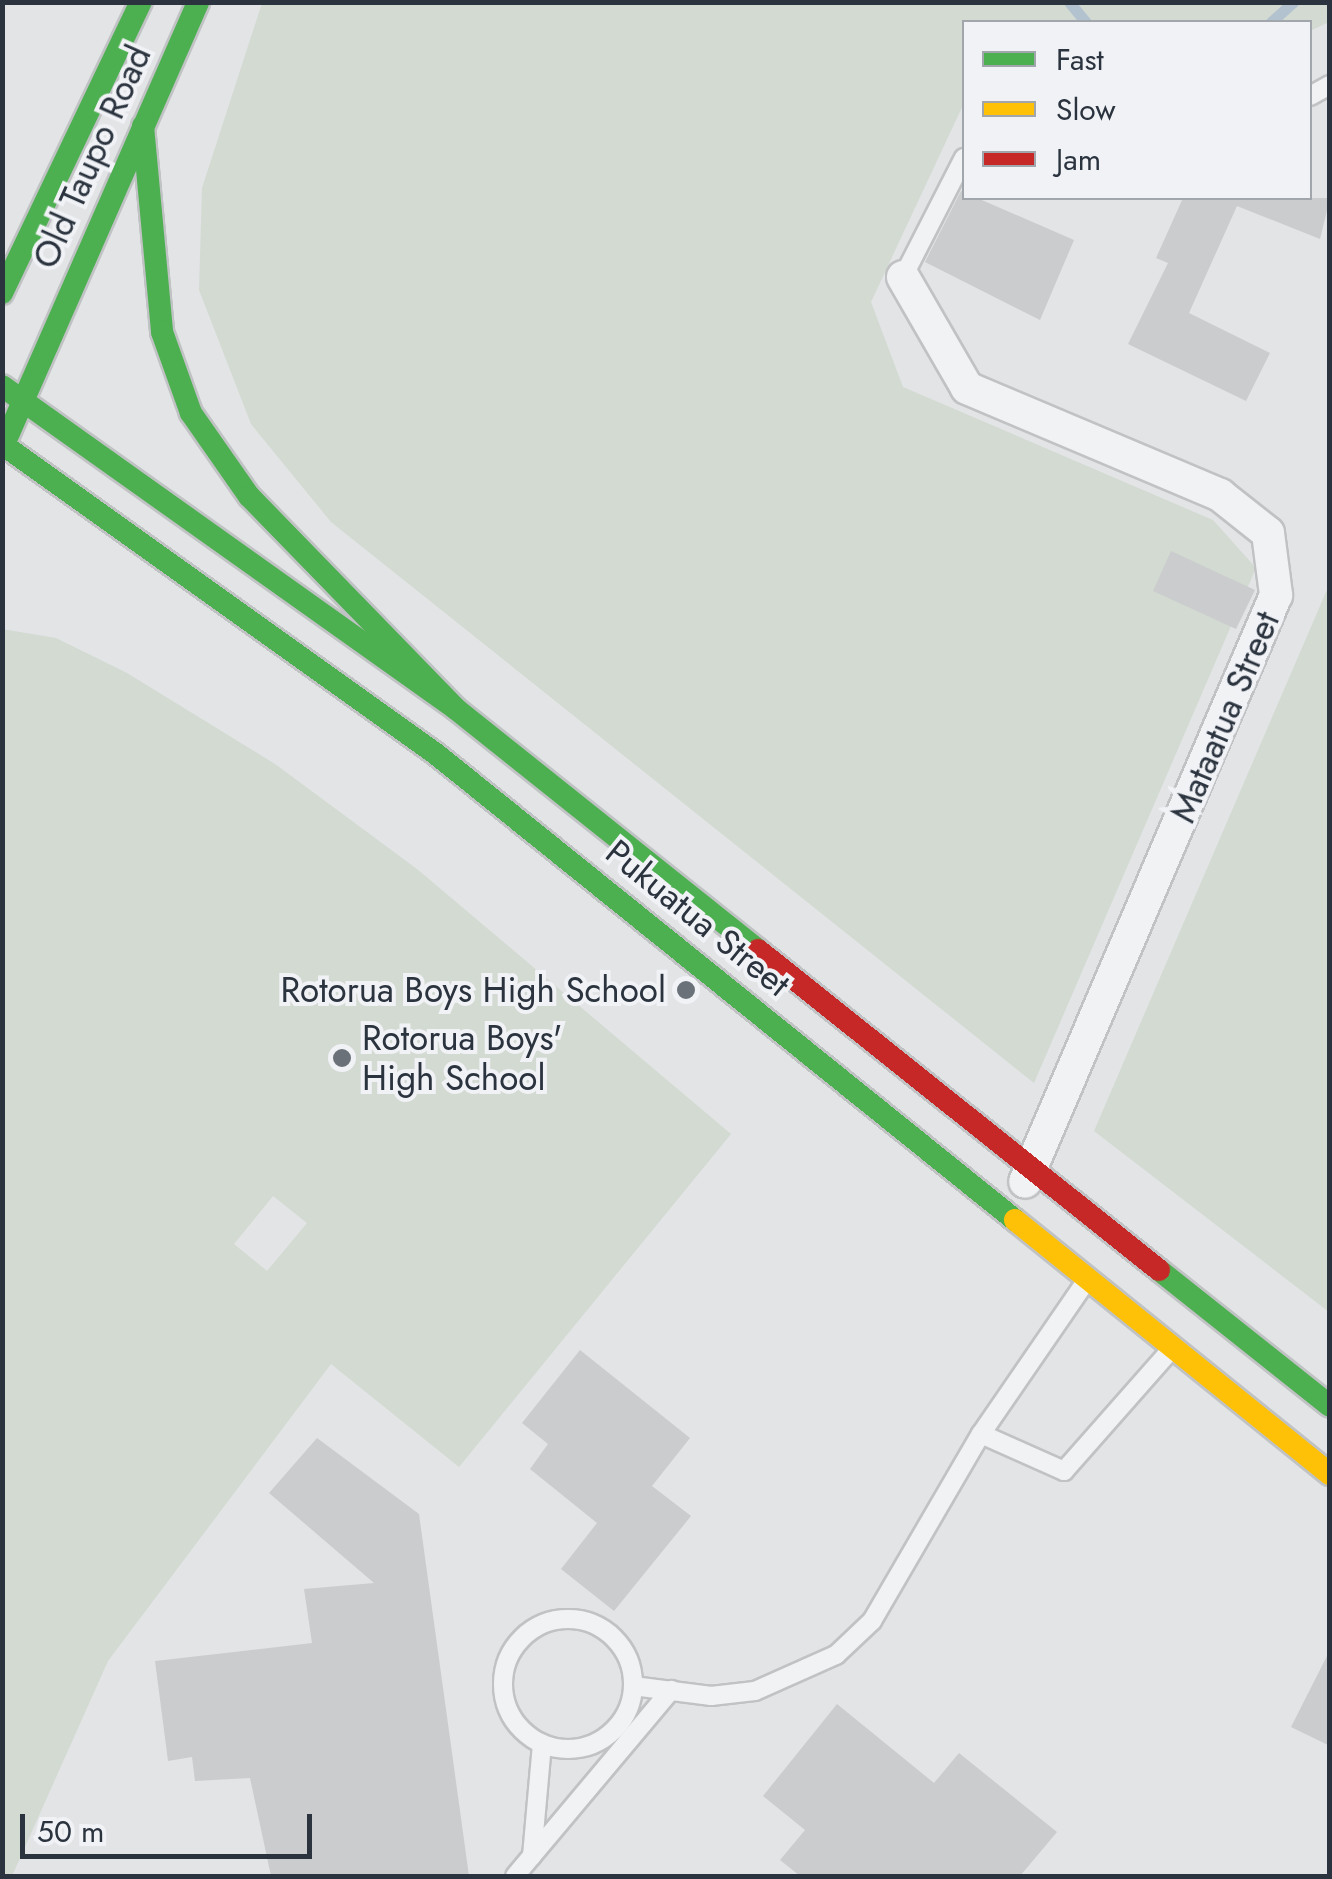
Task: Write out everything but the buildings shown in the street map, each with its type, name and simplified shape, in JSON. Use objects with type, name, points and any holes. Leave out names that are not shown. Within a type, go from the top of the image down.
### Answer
[{"type":"main road","name":"Old Taupo Road","points":[[2,293],[141,2]]},
{"type":"main road","name":"Old Taupo Road","points":[[3,446],[198,2]]},
{"type":"main road","points":[[143,126],[162,332],[192,413],[249,496],[456,708]]},
{"type":"main road","name":"Pukuatua Street","points":[[2,386],[456,708],[1032,1168],[1330,1474]]},
{"type":"main road","name":"Pukuatua Street","points":[[3,446],[436,754],[1089,1277],[1330,1406]]},
{"type":"street","name":"Mataatua Street","points":[[903,277],[967,388],[1220,495],[1268,532],[1276,595],[1032,1168],[1008,1211]]},
{"type":"lane","points":[[903,277],[962,162]]},
{"type":"lane","points":[[633,1686],[755,1691],[836,1654],[872,1621],[981,1434],[1089,1277]]},
{"type":"lane","points":[[981,1434],[1064,1471],[1189,1328]]},
{"type":"lane","points":[[565,1619],[596,1626],[622,1646],[633,1686],[624,1716],[602,1739],[583,1747],[542,1744],[510,1714],[503,1693],[511,1651],[525,1634],[565,1619]]},
{"type":"lane","points":[[515,1876],[671,1690]]},
{"type":"lane","points":[[532,1856],[542,1744]]},
{"type":"shaded area","points":[[262,3],[1329,3],[1329,22],[1312,30],[1312,20],[962,20],[962,107],[871,302],[903,387],[1213,520],[1256,568],[1034,1083],[331,522],[251,424],[199,290],[202,188]]},
{"type":"shaded area","points":[[1329,585],[1329,1312],[1094,1131]]},
{"type":"shaded area","points":[[2,629],[56,638],[127,673],[275,764],[417,869],[731,1134],[459,1467],[331,1364],[108,1661],[12,1876],[2,1876]],"holes":[[[273,1196],[307,1223],[267,1271],[234,1244]]]},
{"type":"waterway","points":[[1069,2],[1084,20]]},
{"type":"waterway","points":[[1273,20],[1293,2]]},
{"type":"traffic: fast","points":[[2,293],[141,2]]},
{"type":"traffic: fast","points":[[2,449],[198,2]]},
{"type":"traffic: fast","points":[[143,126],[162,332],[191,413],[249,496],[456,709]]},
{"type":"traffic: fast","points":[[2,386],[456,709],[758,950]]},
{"type":"traffic: fast","points":[[2,444],[436,754],[1015,1220]]},
{"type":"traffic: fast","points":[[1159,1270],[1330,1406]]},
{"type":"traffic: slow","points":[[1015,1220],[1330,1474]]},
{"type":"traffic: jam","points":[[758,950],[1159,1270]]},
{"type":"place","name":"Rotorua Boys High School","points":[[686,990]]},
{"type":"place","name":"Rotorua Boys' High School","points":[[342,1058]]}]
